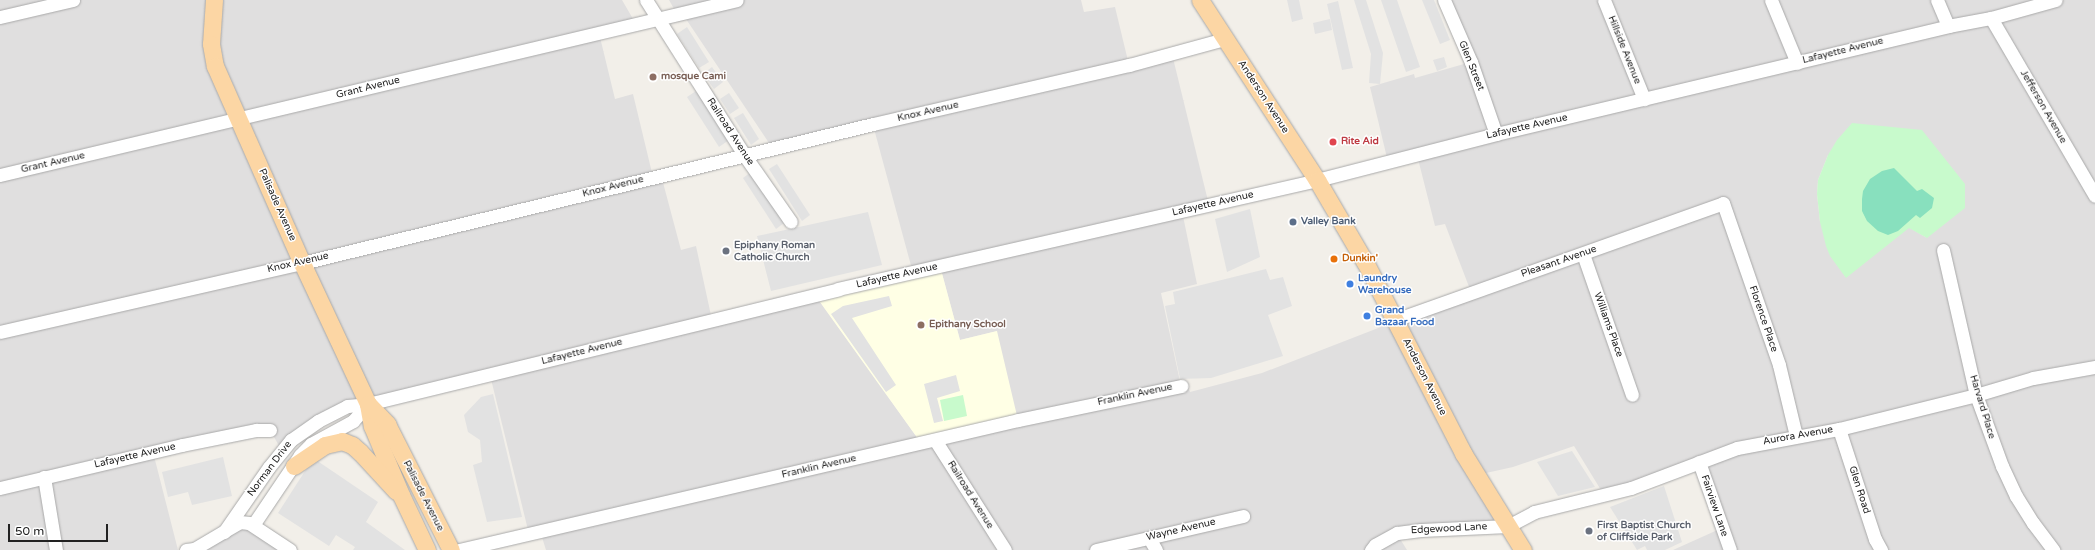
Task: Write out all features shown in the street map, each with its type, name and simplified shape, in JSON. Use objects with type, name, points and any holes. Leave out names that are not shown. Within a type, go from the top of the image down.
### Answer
[{"type":"main road","name":"Palisade Avenue","points":[[214,0],[211,44],[215,66],[302,262],[368,404],[372,426],[403,501],[427,550]]},
{"type":"main road","name":"Anderson Avenue","points":[[1200,0],[1317,180],[1365,262],[1463,453],[1522,550]]},
{"type":"main road","name":"Palisade Avenue","points":[[368,404],[387,424],[450,550]]},
{"type":"main road","points":[[294,466],[325,445],[342,441],[352,444],[403,501],[423,516],[438,548],[443,550]]},
{"type":"street","points":[[0,17],[73,0]]},
{"type":"street","name":"Railroad Avenue","points":[[646,0],[745,156],[791,222]]},
{"type":"street","name":"Grant Avenue","points":[[0,175],[736,0]]},
{"type":"street","name":"Glen Street","points":[[1444,0],[1471,62],[1496,134]]},
{"type":"street","name":"Hillside Avenue","points":[[1604,0],[1644,99]]},
{"type":"street","points":[[1771,0],[1797,62]]},
{"type":"street","points":[[1937,0],[1948,26]]},
{"type":"street","name":"Lafayette Avenue","points":[[368,404],[838,290],[1317,180],[1496,134],[1948,26],[1991,18],[2056,0]]},
{"type":"street","name":"Jefferson Avenue","points":[[1991,18],[2095,196]]},
{"type":"street","name":"Knox Avenue","points":[[0,332],[302,262],[1129,65],[1225,39]]},
{"type":"street","name":"Pleasant Avenue","points":[[1395,320],[1724,203]]},
{"type":"street","name":"Florence Place","points":[[1724,203],[1779,365],[1796,436]]},
{"type":"street","name":"Harvard Place","points":[[1943,250],[1976,395],[2002,466],[2016,496],[2033,524],[2053,550]]},
{"type":"street","name":"Williams Place","points":[[1583,254],[1632,395]]},
{"type":"street","name":"Aurora Avenue","points":[[1508,526],[1534,512],[1631,488],[1737,448],[1839,429],[1976,395],[2033,378],[2095,367]]},
{"type":"street","name":"Franklin Avenue","points":[[459,550],[1018,420],[1181,386]]},
{"type":"street","name":"Norman Drive","points":[[253,525],[300,455],[311,444],[353,421],[368,404]]},
{"type":"street","name":"Norman Drive","points":[[224,532],[269,467],[291,440],[318,421],[347,406],[368,404]]},
{"type":"street","name":"Glen Road","points":[[1839,429],[1875,539],[1881,550]]},
{"type":"street","name":"Lafayette Avenue","points":[[0,488],[182,445],[256,430],[270,430]]},
{"type":"street","name":"Railroad Avenue","points":[[935,440],[1005,550]]},
{"type":"street","name":"Fairview Lane","points":[[1699,462],[1730,550]]},
{"type":"street","points":[[44,478],[56,550]]},
{"type":"street","name":"Wayne Avenue","points":[[1096,550],[1243,516]]},
{"type":"street","points":[[186,550],[194,549],[240,522],[253,525],[290,550]]},
{"type":"street","name":"Edgewood Lane","points":[[1372,550],[1385,539],[1397,533],[1421,530],[1508,526]]},
{"type":"street","points":[[1149,538],[1156,550]]},
{"type":"shaded area","points":[[0,0],[622,0],[636,24],[599,33],[615,99],[633,94],[653,177],[661,175],[681,250],[696,246],[712,320],[815,295],[921,443],[997,331],[960,340],[940,266],[913,273],[873,125],[773,149],[682,13],[677,14],[669,0],[1081,0],[1084,12],[1115,7],[1129,65],[1172,54],[1209,205],[1182,211],[1197,284],[1161,293],[1181,386],[1187,385],[1190,392],[1262,373],[1471,292],[1445,224],[1435,226],[1417,155],[1388,162],[1370,87],[1414,74],[1415,78],[1471,62],[1444,0],[2095,0],[2095,550],[1673,550],[1722,528],[1699,462],[1604,495],[1574,446],[1513,467],[1477,475],[1508,526],[1397,534],[1407,550],[546,550],[540,531],[529,534],[490,375],[347,406],[282,451],[270,430],[153,452],[178,550],[0,550]],"holes":[[[1828,155],[1927,238],[1910,228],[1820,222],[1817,194],[1818,180]]]},
{"type":"shaded area","points":[[1287,0],[1299,0],[1303,19],[1292,22]]},
{"type":"shaded area","points":[[1354,0],[1366,0],[1383,53],[1380,84],[1369,83],[1371,54]]},
{"type":"shaded area","points":[[1381,0],[1397,0],[1420,67],[1406,72]]},
{"type":"shaded area","points":[[1422,0],[1434,0],[1450,40],[1440,44]]},
{"type":"shaded area","points":[[1338,1],[1353,68],[1342,70],[1327,4]]},
{"type":"shaded area","points":[[1330,19],[1332,30],[1315,34],[1313,23]]},
{"type":"shaded area","points":[[687,27],[709,62],[699,68],[677,34]]},
{"type":"shaded area","points":[[1444,57],[1447,67],[1437,71],[1433,60]]},
{"type":"shaded area","points":[[712,67],[723,82],[714,89],[703,74]]},
{"type":"shaded area","points":[[696,91],[729,140],[719,147],[687,97]]},
{"type":"shaded area","points":[[729,93],[739,108],[730,114],[720,99]]},
{"type":"shaded area","points":[[743,113],[759,139],[751,145],[734,118]]},
{"type":"shaded area","points":[[777,164],[810,215],[802,221],[769,169]]},
{"type":"shaded area","points":[[751,172],[784,223],[776,229],[743,178]]},
{"type":"shaded area","points":[[1250,209],[1260,257],[1227,272],[1215,219]]},
{"type":"shaded area","points":[[868,212],[882,265],[771,291],[757,236]]},
{"type":"shaded area","points":[[940,266],[960,340],[997,331],[1018,420],[921,443],[815,295]]},
{"type":"shaded area","points":[[1266,269],[1270,280],[1283,277],[1292,306],[1268,315],[1283,356],[1211,378],[1180,379],[1165,306],[1175,304],[1173,292]]},
{"type":"shaded area","points":[[889,296],[892,306],[852,318],[896,385],[886,392],[831,314],[843,306]]},
{"type":"shaded area","points":[[956,375],[960,391],[937,398],[943,421],[934,423],[924,384]]},
{"type":"shaded area","points":[[493,394],[522,517],[487,522],[473,465],[482,462],[480,440],[468,432],[464,415],[481,397]]},
{"type":"shaded area","points":[[1572,451],[1595,487],[1558,496],[1537,462]]},
{"type":"shaded area","points":[[223,457],[232,496],[192,505],[188,492],[168,497],[162,472]]},
{"type":"shaded area","points":[[316,460],[378,502],[366,522],[405,550],[353,550],[355,547],[336,535],[329,546],[278,513],[307,468]]},
{"type":"shaded area","points":[[1664,486],[1682,542],[1665,550],[1647,550],[1645,546],[1637,550],[1610,507]]},
{"type":"shaded area","points":[[240,522],[290,550],[186,550]]},
{"type":"green space","points":[[1852,123],[1922,130],[1965,184],[1965,208],[1927,238],[1909,228],[1846,278],[1830,256],[1826,246],[1820,222],[1817,194],[1818,180],[1828,155],[1837,140]]},
{"type":"green space","points":[[1894,168],[1917,191],[1922,189],[1934,198],[1932,208],[1920,218],[1916,215],[1898,231],[1888,235],[1878,231],[1867,221],[1862,211],[1862,199],[1863,191],[1870,179],[1882,171]]},
{"type":"green space","points":[[963,395],[967,416],[944,421],[940,400]]},
{"type":"place","name":"mosque Cami","points":[[653,77]]},
{"type":"place","name":"Rite Aid","points":[[1333,142]]},
{"type":"place","name":"Valley Bank","points":[[1293,222]]},
{"type":"place","name":"Epiphany Roman Catholic Church","points":[[726,251]]},
{"type":"place","name":"Dunkin'","points":[[1334,259]]},
{"type":"place","name":"Laundry Warehouse","points":[[1350,284]]},
{"type":"place","name":"Grand Bazaar Food","points":[[1367,316]]},
{"type":"place","name":"Epithany School","points":[[921,325]]},
{"type":"place","name":"First Baptist Church of Cliffside Park","points":[[1589,531]]}]
